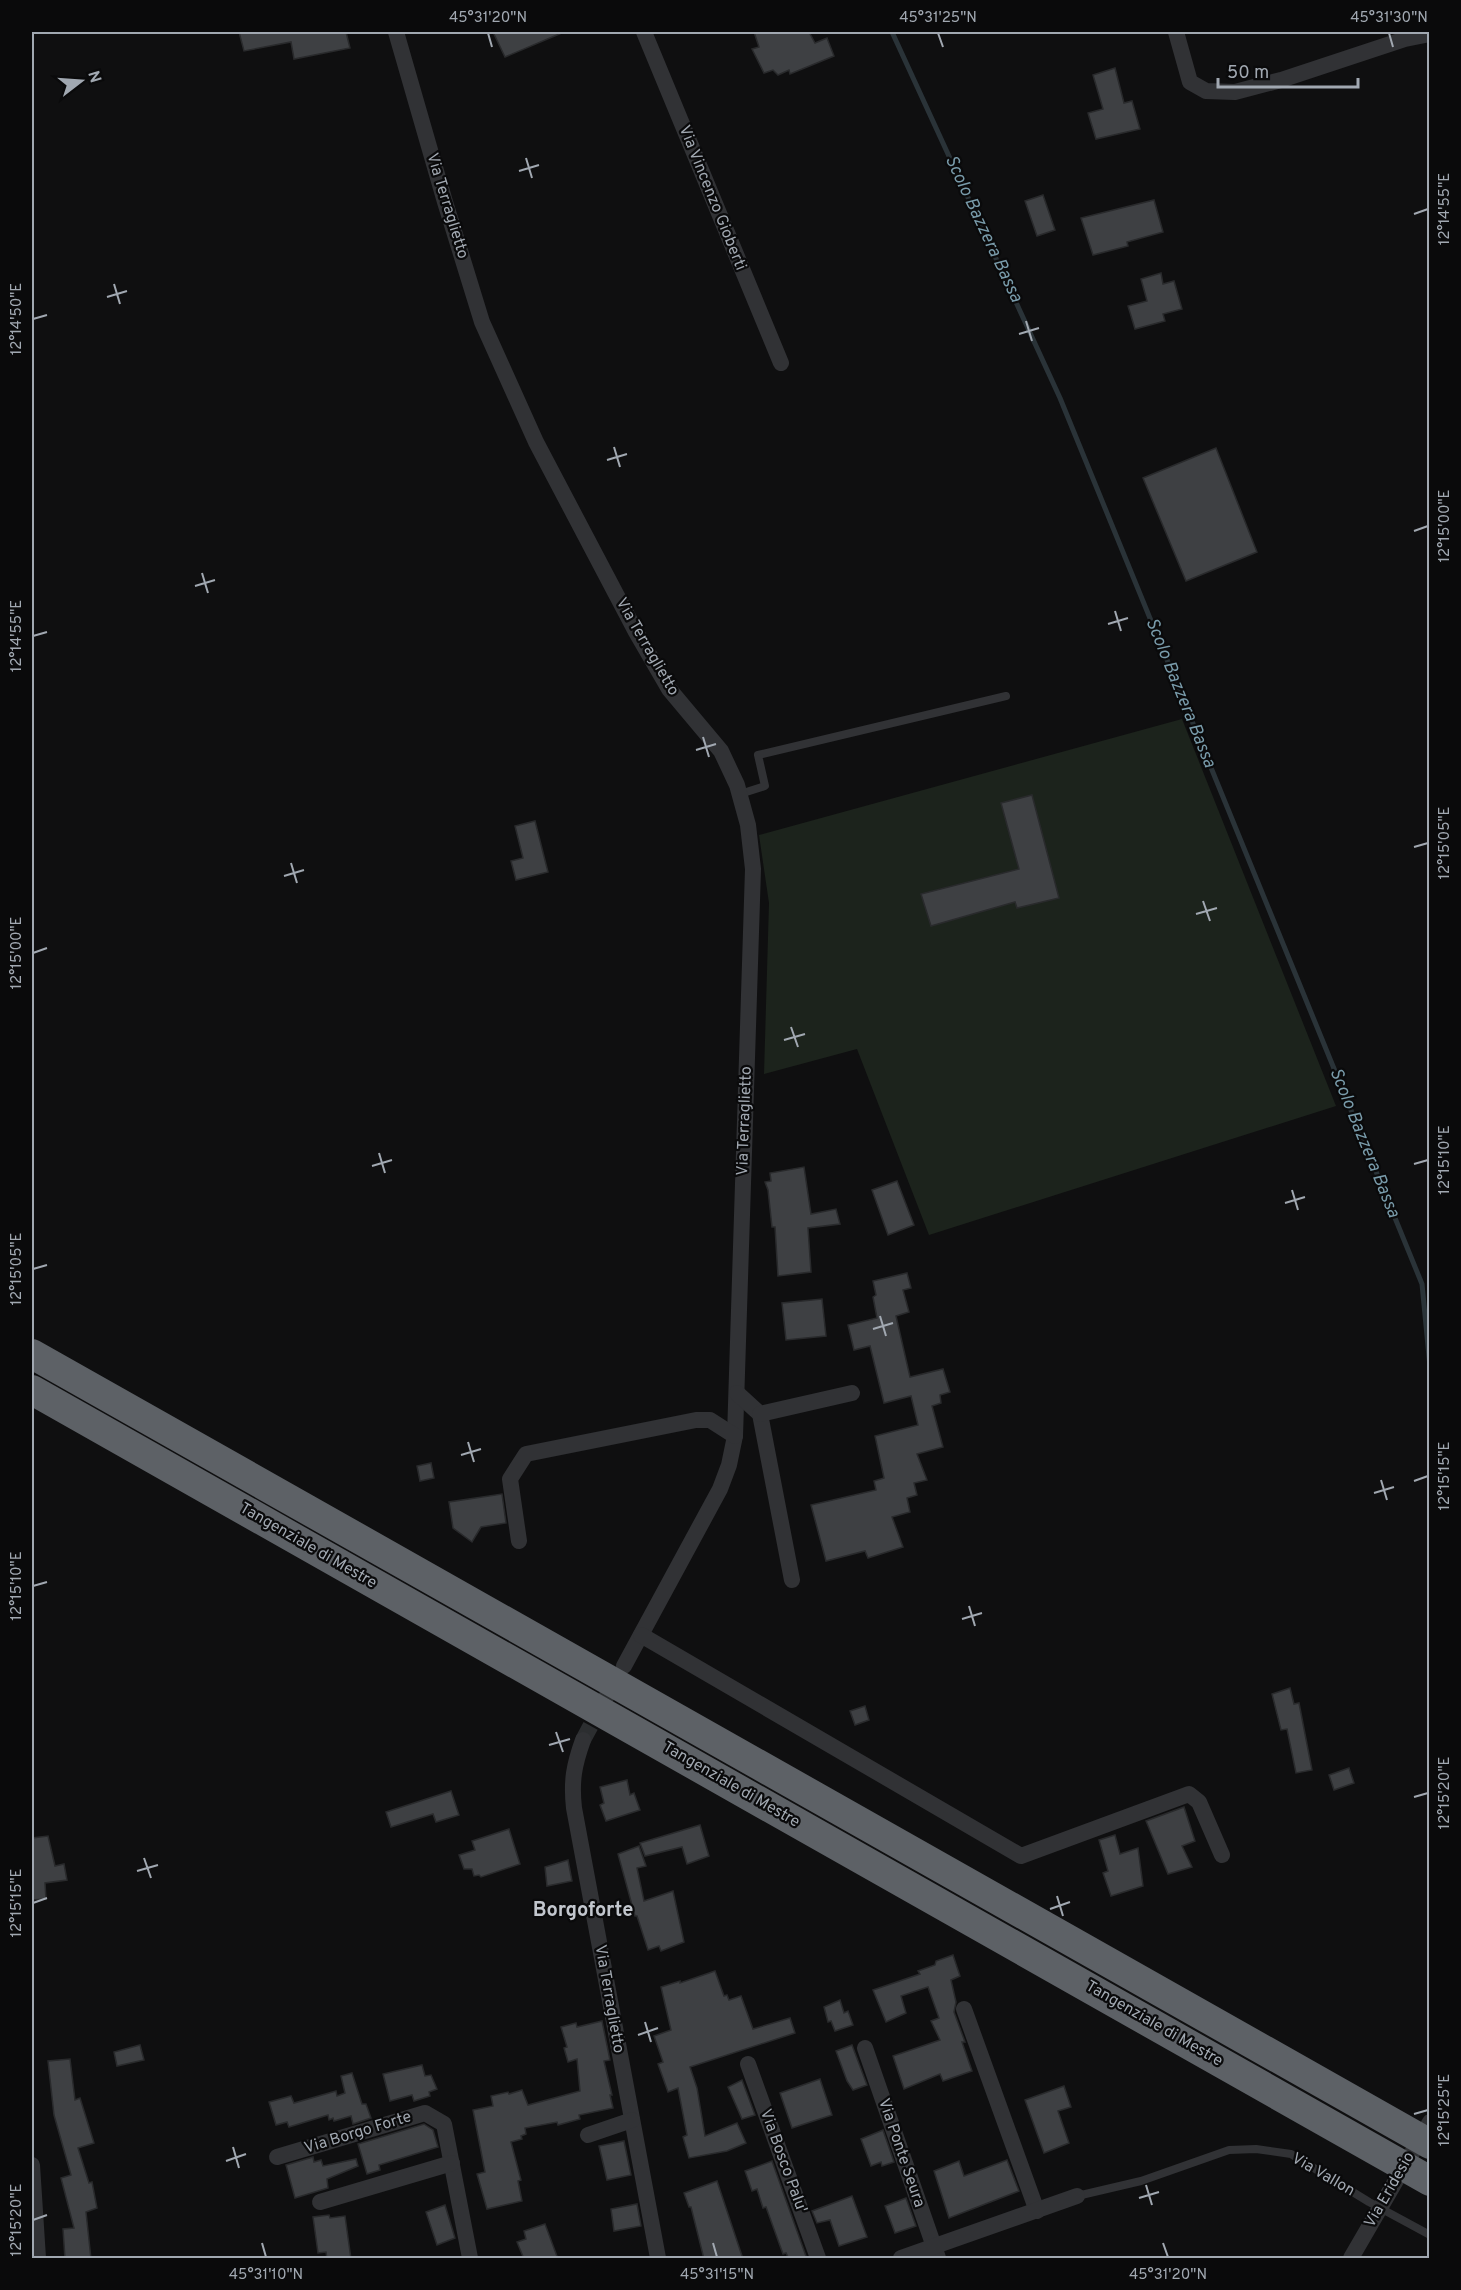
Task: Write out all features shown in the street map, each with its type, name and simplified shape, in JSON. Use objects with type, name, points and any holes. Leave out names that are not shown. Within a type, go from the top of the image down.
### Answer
[{"type":"highway","points":[[32,1343],[65,1372]]},
{"type":"highway","name":"Tangenziale di Mestre","points":[[32,1354],[1430,2144]]},
{"type":"highway","name":"Tangenziale di Mestre","points":[[32,1390],[1430,2181]]},
{"type":"street","name":"Via Terraglietto","points":[[396,32],[482,322],[531,431],[642,642],[669,689],[721,751],[740,794],[748,825],[753,869],[735,1436],[729,1465],[720,1489],[624,1666]]},
{"type":"street","name":"Via Vincenzo Gioberti","points":[[644,32],[781,363]]},
{"type":"street","points":[[1176,32],[1191,82],[1206,91],[1235,92],[1281,80],[1405,39],[1430,34]]},
{"type":"street","points":[[737,1393],[760,1414],[792,1580]]},
{"type":"street","points":[[760,1414],[852,1393]]},
{"type":"street","points":[[519,1541],[510,1479],[526,1454],[696,1420],[710,1420],[735,1436]]},
{"type":"street","points":[[641,1635],[1021,1856],[1189,1794],[1199,1802],[1222,1855]]},
{"type":"street","name":"Via Terraglietto","points":[[583,1740],[574,1765],[572,1784],[574,1808],[658,2259]]},
{"type":"street","points":[[964,2009],[1037,2211]]},
{"type":"street","name":"Via Ponte Seura","points":[[865,2048],[936,2253]]},
{"type":"street","name":"Via Bosco Palu'","points":[[748,2064],[818,2259]]},
{"type":"street","name":"Via Borgo Forte","points":[[277,2157],[425,2113],[444,2124],[470,2259]]},
{"type":"street","points":[[588,2134],[632,2120]]},
{"type":"street","name":"Via Eridesio","points":[[1351,2259],[1430,2122]]},
{"type":"street","points":[[320,2202],[452,2163]]},
{"type":"street","points":[[32,2165],[38,2259]]},
{"type":"street","name":"Via Vallon","points":[[901,2259],[936,2253],[1077,2196]]},
{"type":"lane","points":[[740,794],[765,786],[758,755],[1006,696]]},
{"type":"lane","name":"Via Vallon","points":[[1077,2196],[1141,2181],[1229,2150],[1256,2149],[1291,2154],[1369,2202],[1430,2235]]},
{"type":"shaded area","points":[[1182,719],[1336,1106],[929,1235],[857,1049],[764,1074],[769,903],[759,835]]},
{"type":"building","points":[[239,32],[346,32],[350,48],[294,59],[291,42],[244,51]]},
{"type":"building","points":[[493,32],[564,32],[505,57]]},
{"type":"building","points":[[754,32],[809,32],[815,43],[827,38],[834,56],[790,74],[789,70],[778,75],[773,70],[764,73],[752,49],[759,47]]},
{"type":"building","points":[[1115,68],[1124,103],[1132,101],[1140,129],[1096,139],[1088,113],[1103,109],[1093,75]]},
{"type":"building","points":[[1043,195],[1055,230],[1037,236],[1025,201]]},
{"type":"building","points":[[1154,200],[1163,232],[1127,242],[1128,246],[1093,255],[1081,218]]},
{"type":"building","points":[[1161,273],[1163,284],[1174,281],[1182,309],[1163,314],[1165,321],[1135,329],[1128,306],[1147,301],[1141,279]]},
{"type":"building","points":[[1216,448],[1257,552],[1186,581],[1143,478]]},
{"type":"building","points":[[1032,795],[1059,898],[1017,908],[1015,902],[931,926],[921,894],[1019,869],[1001,803]]},
{"type":"building","points":[[535,821],[548,872],[516,880],[511,861],[523,858],[515,826]]},
{"type":"building","points":[[804,1167],[811,1214],[836,1209],[840,1224],[808,1228],[811,1272],[778,1276],[775,1227],[772,1227],[765,1182],[771,1181],[770,1173]]},
{"type":"building","points":[[897,1181],[914,1225],[888,1235],[872,1190]]},
{"type":"building","points":[[907,1273],[911,1288],[903,1290],[909,1312],[896,1316],[910,1377],[943,1369],[950,1392],[940,1395],[941,1403],[932,1406],[943,1447],[917,1454],[927,1480],[914,1483],[917,1495],[907,1498],[910,1512],[892,1517],[903,1547],[868,1558],[865,1551],[826,1561],[811,1505],[876,1490],[874,1481],[884,1478],[875,1436],[918,1425],[911,1396],[884,1403],[870,1346],[854,1350],[848,1325],[877,1318],[873,1281]]},
{"type":"building","points":[[822,1299],[826,1336],[786,1340],[782,1303]]},
{"type":"building","points":[[431,1463],[434,1478],[420,1481],[417,1466]]},
{"type":"building","points":[[502,1494],[506,1523],[481,1527],[472,1542],[453,1528],[449,1502]]},
{"type":"building","points":[[1290,1688],[1294,1704],[1299,1703],[1312,1770],[1296,1773],[1287,1729],[1281,1730],[1272,1694]]},
{"type":"building","points":[[865,1706],[869,1720],[855,1725],[850,1711]]},
{"type":"building","points":[[1349,1768],[1354,1783],[1334,1790],[1329,1775]]},
{"type":"building","points":[[627,1780],[630,1795],[634,1793],[640,1810],[606,1821],[600,1805],[604,1803],[600,1787]]},
{"type":"building","points":[[451,1791],[459,1815],[436,1822],[433,1814],[391,1827],[386,1812]]},
{"type":"building","points":[[1184,1807],[1195,1841],[1182,1846],[1192,1867],[1168,1874],[1146,1821]]},
{"type":"building","points":[[700,1825],[709,1856],[687,1864],[682,1847],[645,1856],[640,1843]]},
{"type":"building","points":[[509,1829],[520,1864],[481,1877],[474,1876],[472,1869],[464,1869],[459,1855],[475,1850],[472,1841]]},
{"type":"building","points":[[1115,1835],[1120,1854],[1138,1848],[1143,1886],[1111,1896],[1103,1873],[1108,1871],[1099,1840]]},
{"type":"building","points":[[48,1836],[55,1866],[64,1864],[67,1880],[45,1883],[46,1899],[32,1900],[32,1838]]},
{"type":"building","points":[[639,1846],[646,1866],[637,1868],[644,1901],[673,1891],[684,1942],[661,1951],[659,1946],[648,1950],[637,1916],[635,1916],[618,1854]]},
{"type":"building","points":[[568,1860],[572,1881],[547,1886],[545,1867]]},
{"type":"building","points":[[953,1955],[960,1976],[951,1980],[956,2002],[954,2012],[972,2071],[943,2081],[940,2074],[904,2089],[893,2056],[940,2040],[931,2021],[939,2018],[928,1987],[901,1996],[906,2013],[886,2022],[873,1990],[920,1974],[918,1971]]},
{"type":"building","points":[[715,1971],[724,1996],[727,1995],[729,2000],[741,1996],[753,2029],[790,2018],[795,2033],[690,2067],[697,2088],[705,2136],[737,2123],[746,2143],[727,2151],[689,2158],[683,2137],[687,2135],[678,2088],[668,2092],[658,2064],[663,2062],[654,2036],[671,2030],[661,1987]]},
{"type":"building","points":[[840,2000],[844,2013],[848,2011],[853,2025],[835,2031],[831,2021],[828,2022],[824,2007]]},
{"type":"building","points":[[602,2021],[610,2060],[604,2061],[613,2108],[579,2115],[580,2119],[558,2125],[557,2122],[525,2128],[526,2134],[521,2136],[522,2139],[511,2142],[521,2180],[518,2181],[522,2201],[487,2209],[477,2174],[485,2172],[473,2110],[493,2106],[491,2096],[508,2092],[509,2094],[522,2090],[528,2105],[580,2091],[577,2059],[568,2062],[564,2048],[567,2047],[561,2027],[576,2023],[577,2027]]},
{"type":"building","points":[[140,2045],[144,2060],[117,2066],[114,2052]]},
{"type":"building","points":[[852,2045],[867,2085],[853,2090],[847,2081],[836,2051]]},
{"type":"building","points":[[70,2059],[75,2100],[80,2098],[94,2143],[78,2148],[89,2183],[92,2182],[97,2208],[86,2212],[91,2259],[65,2259],[63,2229],[74,2228],[61,2178],[71,2175],[54,2115],[48,2061]]},
{"type":"building","points":[[422,2065],[425,2076],[431,2075],[437,2089],[429,2092],[430,2096],[414,2101],[412,2095],[390,2101],[383,2074]]},
{"type":"building","points":[[352,2073],[362,2104],[366,2104],[371,2118],[353,2124],[351,2116],[334,2121],[333,2118],[329,2120],[328,2115],[289,2127],[287,2122],[276,2125],[269,2102],[291,2096],[294,2103],[336,2091],[337,2096],[345,2093],[341,2076]]},
{"type":"building","points":[[820,2079],[832,2115],[792,2128],[780,2093]]},
{"type":"building","points":[[742,2080],[755,2115],[742,2119],[728,2087]]},
{"type":"building","points":[[1064,2086],[1071,2107],[1058,2111],[1069,2143],[1044,2153],[1025,2100]]},
{"type":"building","points":[[424,2124],[433,2130],[438,2147],[379,2165],[380,2170],[367,2174],[358,2144]]},
{"type":"building","points":[[883,2130],[894,2162],[882,2166],[881,2162],[871,2166],[861,2139]]},
{"type":"building","points":[[624,2141],[631,2175],[607,2180],[599,2146]]},
{"type":"building","points":[[313,2157],[314,2162],[321,2160],[323,2166],[356,2159],[358,2166],[327,2179],[328,2188],[295,2198],[286,2165]]},
{"type":"building","points":[[1007,2160],[1019,2191],[949,2218],[934,2171],[959,2161],[964,2176]]},
{"type":"building","points":[[772,2161],[807,2259],[789,2259],[786,2253],[783,2254],[766,2207],[763,2208],[757,2189],[752,2191],[745,2171]]},
{"type":"building","points":[[717,2181],[743,2259],[704,2259],[691,2207],[684,2193]]},
{"type":"building","points":[[852,2196],[867,2237],[839,2246],[830,2220],[817,2223],[812,2211]]},
{"type":"building","points":[[906,2198],[916,2226],[895,2233],[885,2206]]},
{"type":"building","points":[[637,2204],[641,2226],[614,2231],[611,2209]]},
{"type":"building","points":[[445,2205],[455,2238],[437,2245],[426,2212]]},
{"type":"building","points":[[329,2215],[330,2218],[345,2216],[351,2259],[327,2259],[326,2252],[318,2253],[313,2217]]},
{"type":"building","points":[[545,2224],[558,2259],[524,2259],[517,2242],[526,2239],[524,2231]]},
{"type":"waterway","name":"Scolo Bazzera Bassa","points":[[892,32],[1060,398],[1422,1284],[1430,1367]]},
{"type":"tunnel","points":[[583,1740],[617,1677]]},
{"type":"district","name":"Borgoforte","points":[[583,1911]]}]
